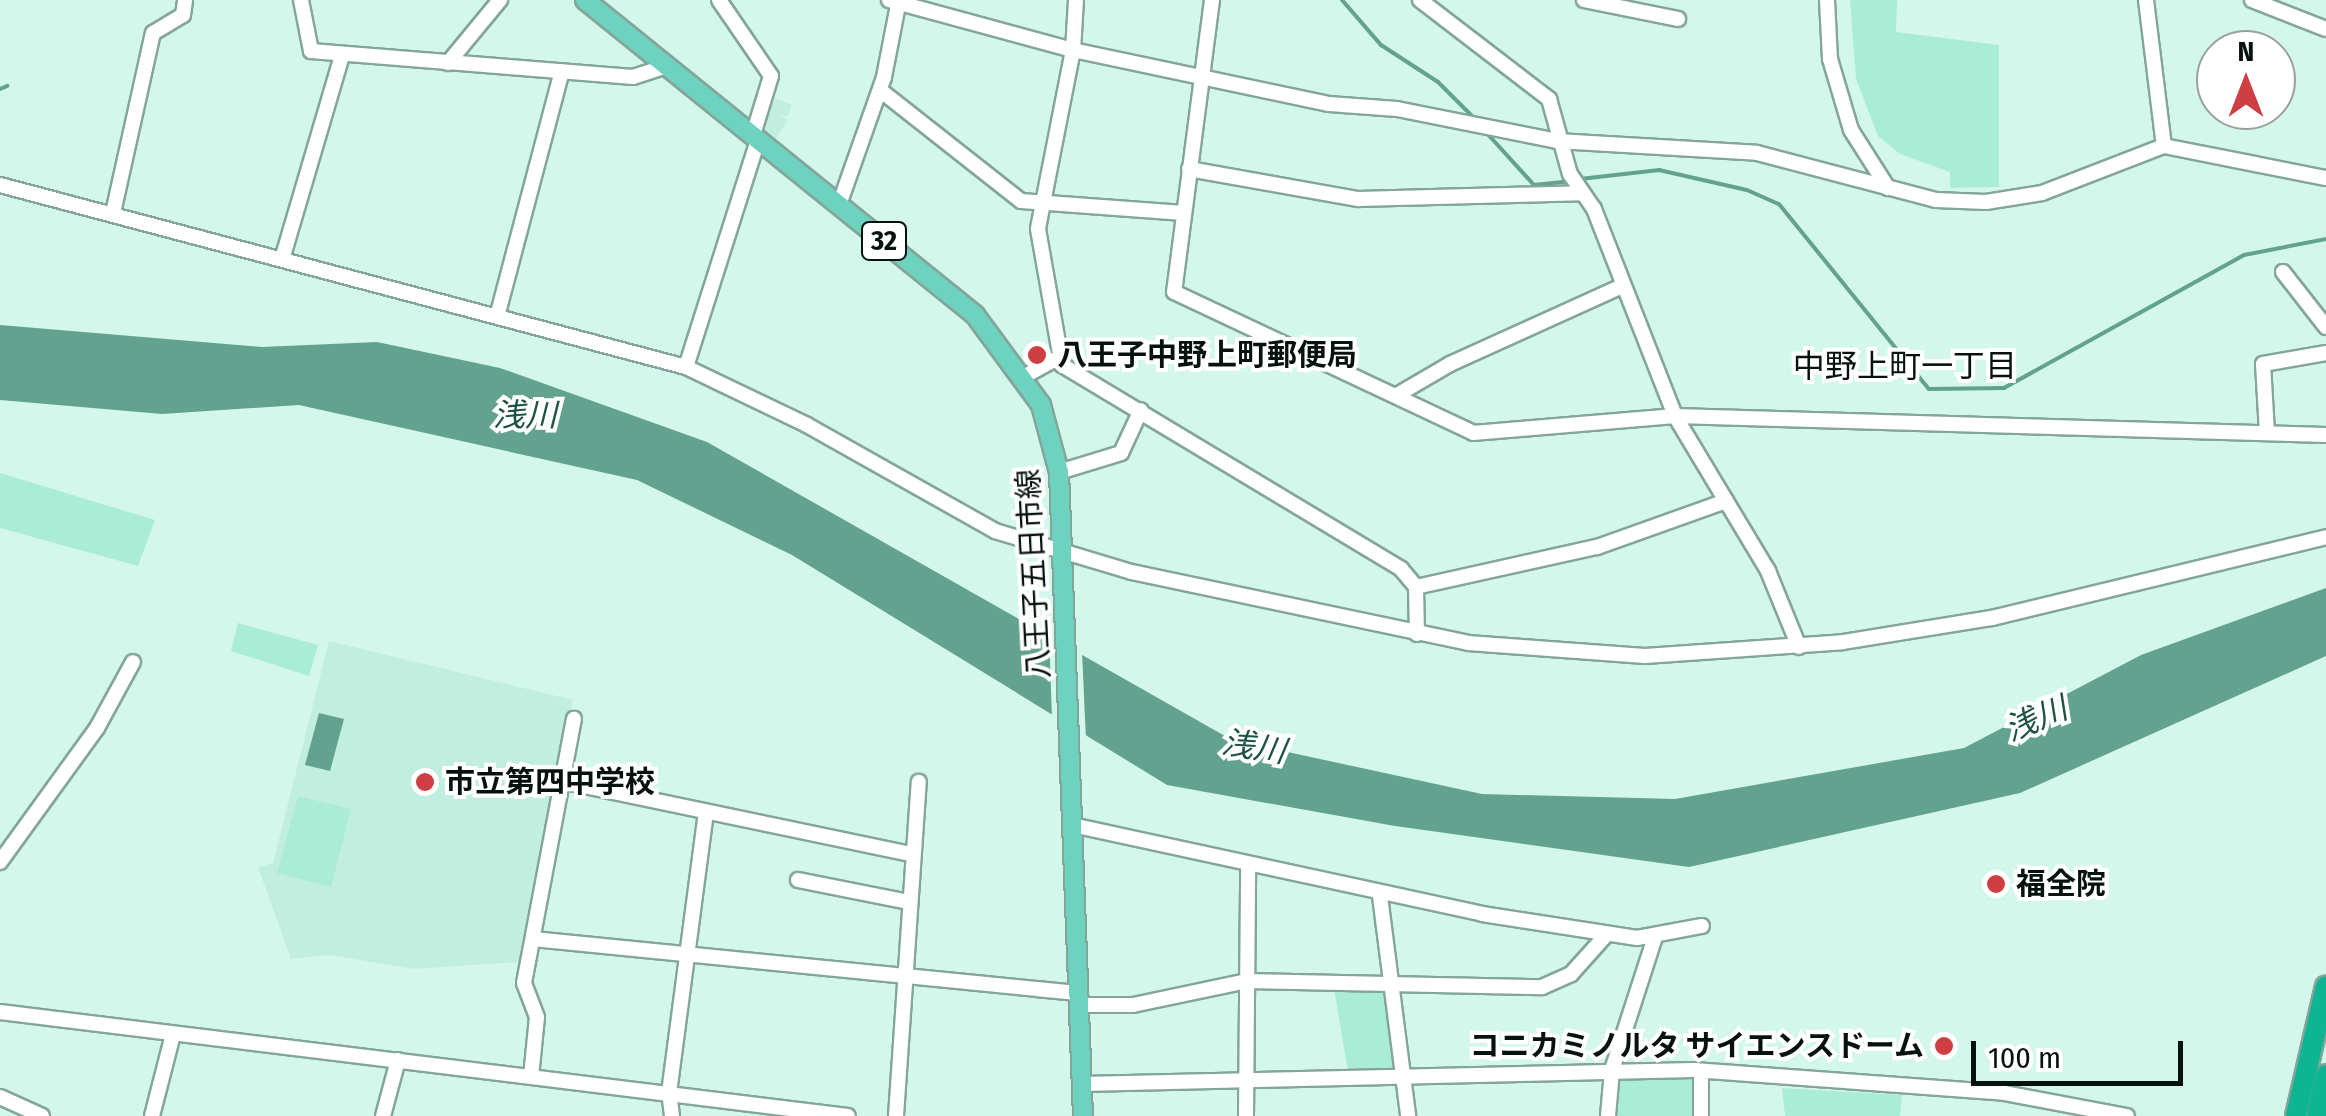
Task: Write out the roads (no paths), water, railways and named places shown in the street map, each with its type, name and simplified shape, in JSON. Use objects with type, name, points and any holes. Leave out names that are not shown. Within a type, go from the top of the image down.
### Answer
[{"type":"highway","points":[[2296,1116],[2326,986]]},
{"type":"highway","points":[[2317,1116],[2326,1075]]},
{"type":"main road","name":"八王子五日市線","points":[[598,4],[667,66],[975,315],[1025,376],[1047,420],[1060,472],[1083,1116]]},
{"type":"street","points":[[113,212],[153,33],[183,15],[185,0]]},
{"type":"street","points":[[301,0],[311,52],[633,77],[667,66]]},
{"type":"street","points":[[448,63],[500,0]]},
{"type":"street","points":[[686,367],[771,76],[719,0]]},
{"type":"street","points":[[1076,0],[1073,50],[1041,204],[1040,244],[1058,358],[1347,534],[1416,587],[1582,551],[1726,502]]},
{"type":"street","points":[[1212,0],[1174,292],[1473,434],[1492,436],[1551,424],[1674,416],[2326,435]]},
{"type":"street","points":[[1420,0],[1536,84],[1549,99],[1557,141],[1570,174],[1622,286],[1674,416],[1768,571],[1799,646]]},
{"type":"street","points":[[1584,0],[1678,19]]},
{"type":"street","points":[[1827,0],[1830,59],[1851,130],[1888,189]]},
{"type":"street","points":[[2146,0],[2164,146]]},
{"type":"street","points":[[2252,0],[2326,29]]},
{"type":"street","points":[[839,205],[880,90],[896,1],[1073,50],[1200,77],[1557,141],[1735,149],[1888,189],[1959,202],[2014,198],[2164,146],[2326,178]]},
{"type":"street","points":[[284,256],[342,56]]},
{"type":"street","points":[[498,313],[562,71]]},
{"type":"street","points":[[880,90],[1021,201],[1184,213]]},
{"type":"street","points":[[1190,169],[1358,199],[1581,191]]},
{"type":"street","points":[[0,186],[284,256],[686,367],[807,426],[986,527],[1132,572],[1418,634],[1616,656],[1799,646],[1979,621],[2326,537]]},
{"type":"street","points":[[2283,272],[2325,321]]},
{"type":"street","points":[[1397,395],[1450,364],[1622,286]]},
{"type":"street","points":[[2267,433],[2262,364],[2326,353]]},
{"type":"street","points":[[1025,376],[1058,358]]},
{"type":"street","points":[[1060,472],[1122,453],[1140,410]]},
{"type":"street","points":[[1416,587],[1418,634]]},
{"type":"street","points":[[0,862],[97,728],[132,662]]},
{"type":"street","points":[[531,1077],[537,1017],[524,983],[574,720]]},
{"type":"street","points":[[561,781],[912,854]]},
{"type":"street","points":[[896,1116],[919,782]]},
{"type":"street","points":[[672,1116],[669,1093],[706,813]]},
{"type":"street","points":[[1072,819],[1380,896],[1608,934],[1656,937],[1702,926]]},
{"type":"street","points":[[1246,1116],[1248,866]]},
{"type":"street","points":[[798,880],[909,902]]},
{"type":"street","points":[[1380,896],[1388,984],[1405,1076],[1408,1116]]},
{"type":"street","points":[[534,940],[904,976],[1134,1005],[1247,981],[1542,987],[1571,974],[1608,934]]},
{"type":"street","points":[[1608,1116],[1612,1070],[1656,937]]},
{"type":"street","points":[[0,1012],[848,1116]]},
{"type":"street","points":[[152,1116],[173,1034]]},
{"type":"street","points":[[383,1116],[398,1060]]},
{"type":"street","points":[[1082,1084],[1612,1070],[2004,1093],[2128,1116]]},
{"type":"street","points":[[1700,1116],[1701,1074]]},
{"type":"street","points":[[0,1097],[42,1116]]},
{"type":"water","name":"浅川","points":[[0,325],[262,347],[377,342],[500,368],[707,442],[1232,740],[1482,794],[1675,799],[1964,748],[2141,655],[2326,588],[2326,656],[2020,793],[1689,867],[1395,826],[1167,785],[792,555],[637,480],[299,405],[162,414],[0,400]]},
{"type":"water","points":[[319,713],[344,719],[330,771],[305,765]]},
{"type":"waterway","points":[[1342,0],[1381,45],[1438,82],[1475,119]]},
{"type":"waterway","points":[[0,89],[7,86]]},
{"type":"waterway","points":[[1484,130],[1534,185],[1570,181]]},
{"type":"waterway","points":[[1580,179],[1659,170],[1747,190],[1779,204],[1929,389],[2004,388],[2244,255],[2326,239]]},
{"type":"place","name":"八王子中野上町郵便局","points":[[1037,355]]},
{"type":"place","name":"市立第四中学校","points":[[425,782]]},
{"type":"place","name":"福全院","points":[[1996,884]]},
{"type":"place","name":"コニカミノルタ サイエンスドーム","points":[[1944,1046]]},
{"type":"district","name":"中野上町一丁目","points":[[1905,366]]}]
